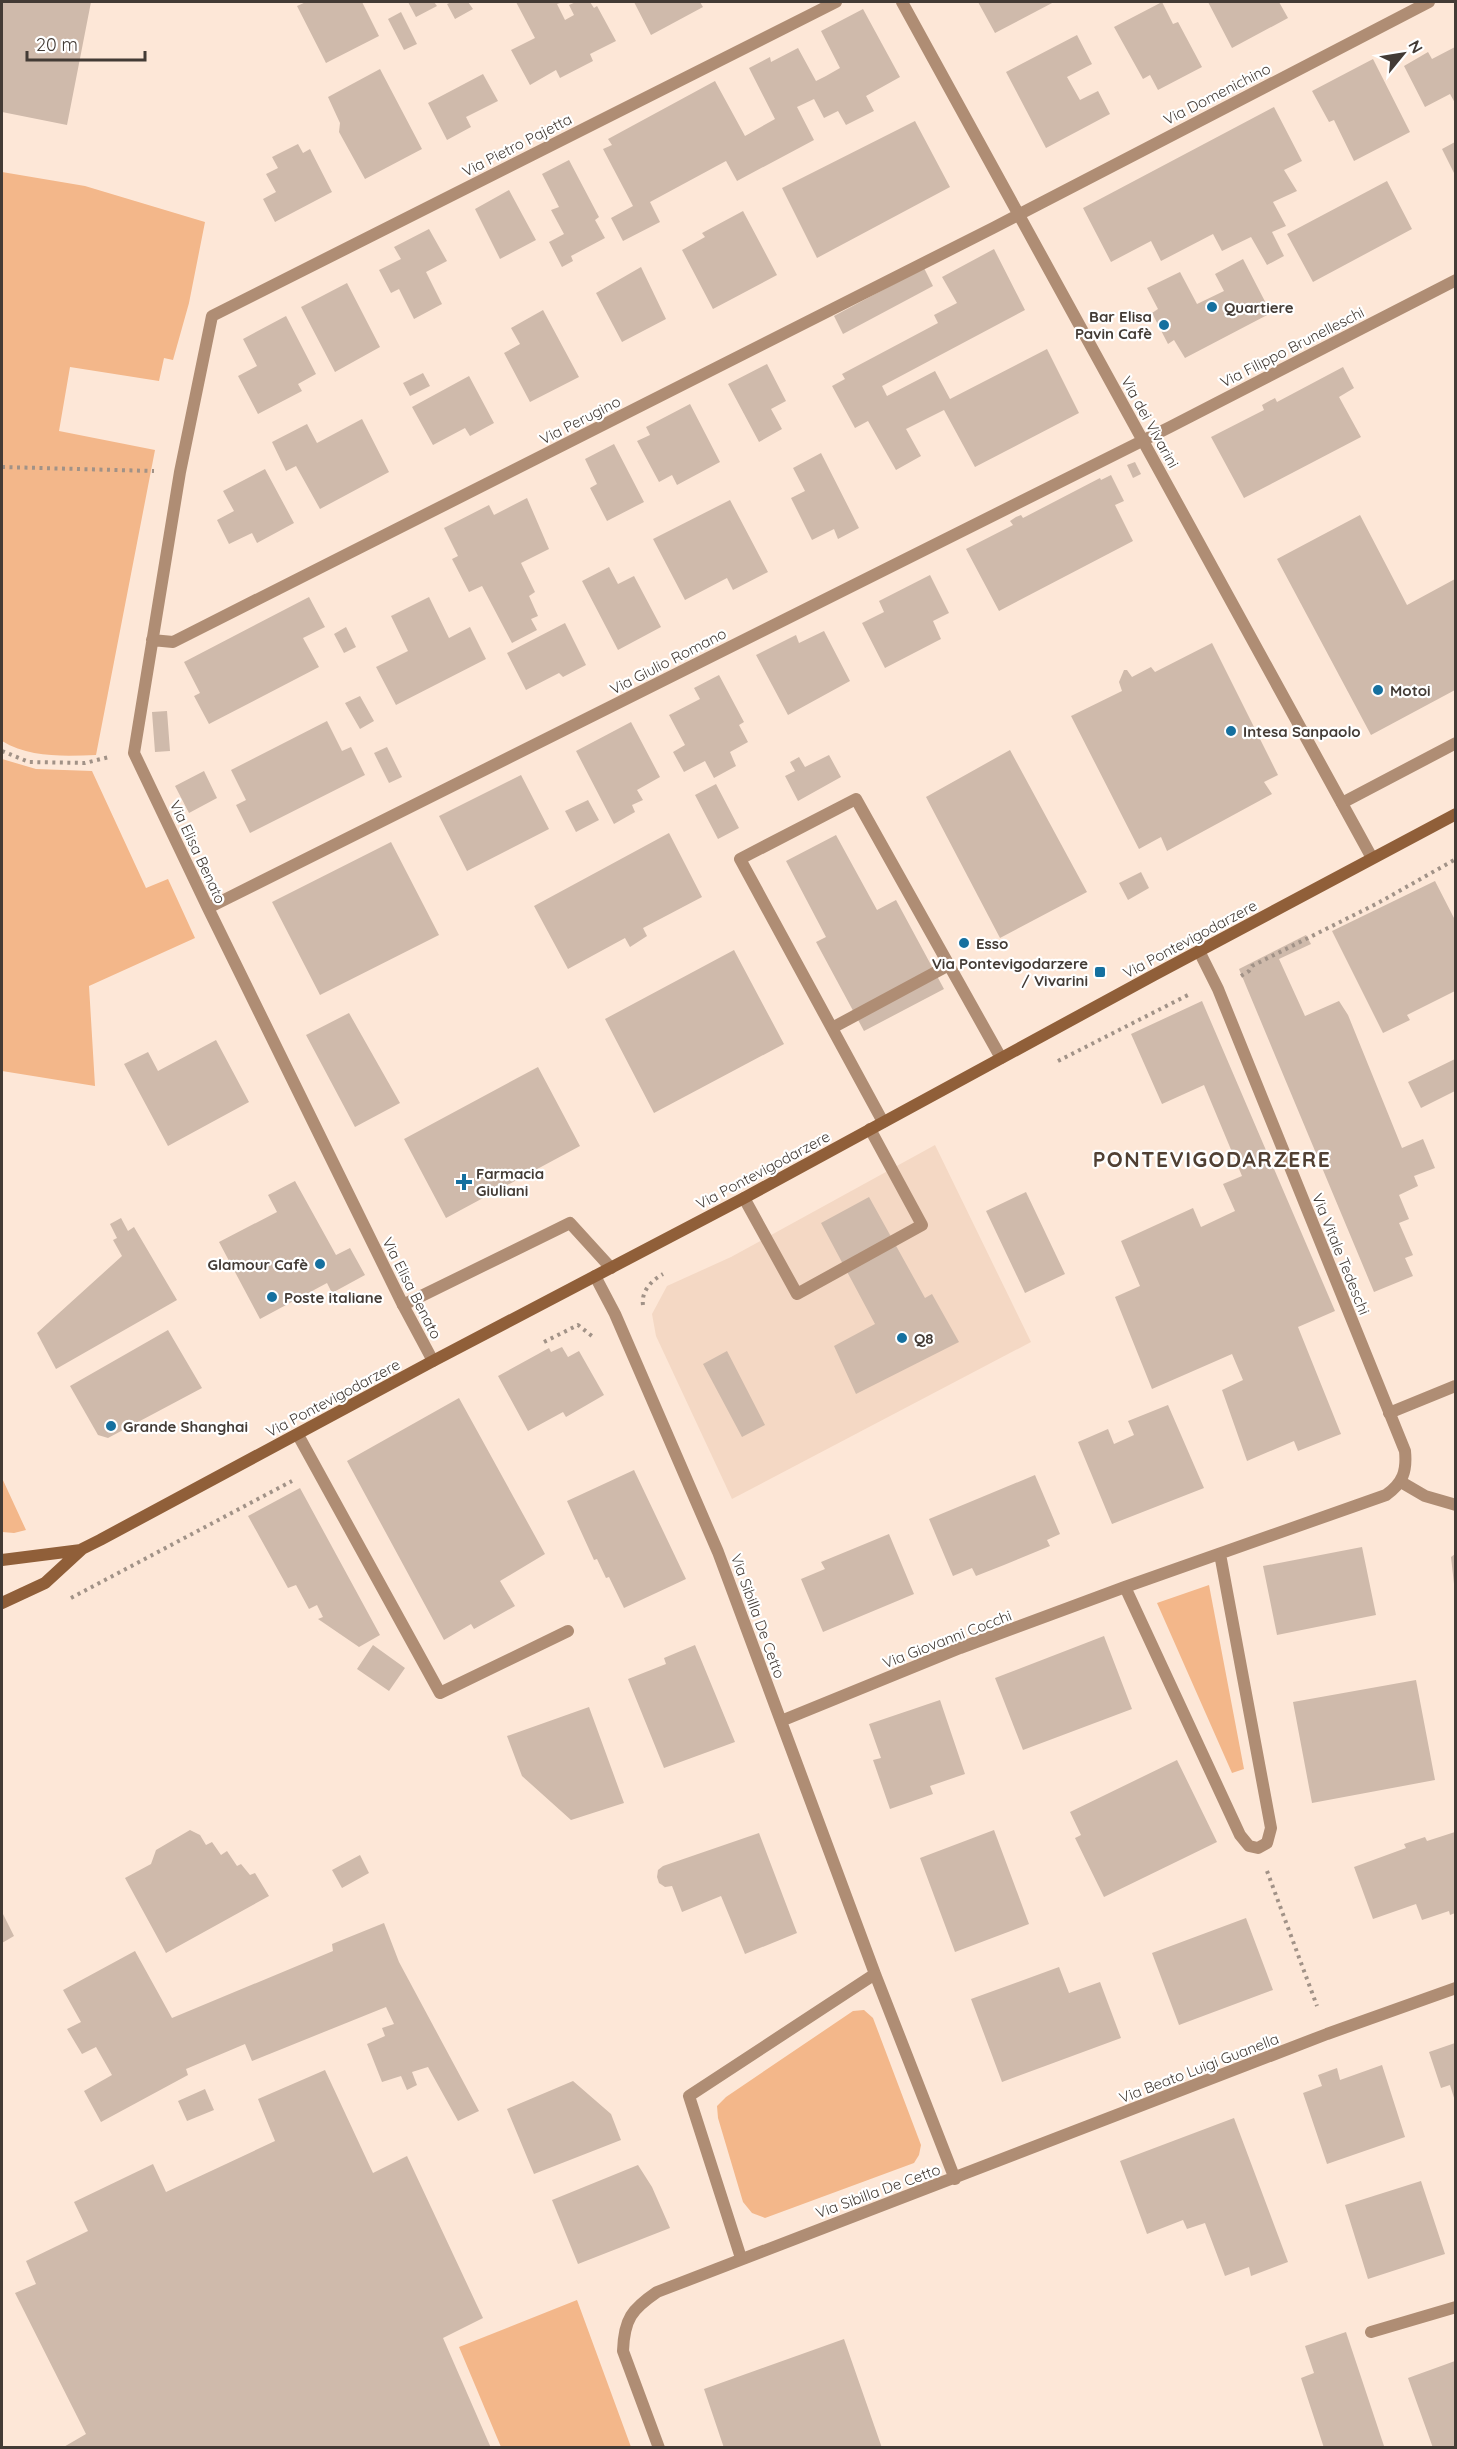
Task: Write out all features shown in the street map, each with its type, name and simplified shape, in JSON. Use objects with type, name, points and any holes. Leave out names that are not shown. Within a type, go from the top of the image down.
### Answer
[{"type":"main road","name":"Via Pontevigodarzere","points":[[2,1603],[45,1583],[82,1550],[433,1361],[744,1198],[1455,814]]},
{"type":"main road","name":"Via Pontevigodarzere","points":[[2,1560],[82,1550]]},
{"type":"street","name":"Via Pietro Pajetta","points":[[180,472],[212,316],[836,2]]},
{"type":"street","name":"Via dei Vivarini","points":[[902,2],[1372,858]]},
{"type":"street","name":"Via Domenichino","points":[[1018,214],[1429,2]]},
{"type":"street","name":"Via Perugino","points":[[152,640],[172,642],[1018,214]]},
{"type":"street","name":"Via Filippo Brunelleschi","points":[[1143,440],[1455,280]]},
{"type":"street","name":"Via Giulio Romano","points":[[207,908],[1143,440]]},
{"type":"street","points":[[134,753],[180,472]]},
{"type":"street","points":[[1342,803],[1455,743]]},
{"type":"street","name":"Via Elisa Benato","points":[[134,753],[207,908],[403,1305],[433,1361]]},
{"type":"street","points":[[883,1122],[740,859],[856,799],[1001,1058]]},
{"type":"street","name":"Via Vitale Tedeschi","points":[[1199,951],[1218,989],[1406,1451],[1407,1468],[1401,1482]]},
{"type":"street","points":[[832,1028],[949,965]]},
{"type":"street","points":[[744,1198],[796,1294],[849,1265],[922,1225],[870,1129]]},
{"type":"street","points":[[403,1305],[570,1223],[611,1268]]},
{"type":"street","name":"Via Sibilla De Cetto","points":[[595,1276],[615,1314],[718,1552],[875,1974],[955,2179],[741,2258],[657,2292],[640,2304],[628,2319],[623,2350],[659,2448]]},
{"type":"street","points":[[1389,1413],[1455,1386]]},
{"type":"street","points":[[298,1435],[440,1693],[568,1631]]},
{"type":"street","points":[[1401,1482],[1425,1496],[1455,1505]]},
{"type":"street","name":"Via Giovanni Cocchi","points":[[781,1721],[960,1648],[1386,1495],[1401,1482]]},
{"type":"street","points":[[1125,1587],[1240,1835],[1249,1846],[1258,1848],[1267,1843],[1271,1828],[1220,1554]]},
{"type":"street","points":[[741,2258],[689,2096],[875,1974]]},
{"type":"street","name":"Via Beato Luigi Guanella","points":[[955,2179],[1327,2034],[1455,1988]]},
{"type":"street","points":[[1371,2332],[1455,2307]]},
{"type":"path","points":[[2,467],[180,472]]},
{"type":"path","points":[[2,751],[29,762],[85,762],[134,753]]},
{"type":"path","points":[[1236,979],[1249,971],[1252,966],[1378,903],[1455,859]]},
{"type":"path","points":[[544,1342],[578,1325],[592,1336]]},
{"type":"path","points":[[71,1598],[316,1467]]},
{"type":"path","points":[[1258,1848],[1317,2006]]},
{"type":"shaded area","points":[[2,172],[85,186],[205,222],[189,303],[173,360],[164,358],[159,381],[70,367],[59,431],[155,450],[96,755],[36,753],[13,747],[2,741]]},
{"type":"shaded area","points":[[2,759],[36,769],[92,771],[146,888],[168,879],[195,938],[89,986],[95,1086],[2,1071]]},
{"type":"shaded area","points":[[935,1145],[1031,1342],[732,1499],[656,1336],[652,1314],[667,1286],[731,1257]]},
{"type":"shaded area","points":[[2,1478],[26,1530],[14,1533],[2,1532]]},
{"type":"shaded area","points":[[1209,1585],[1244,1769],[1232,1773],[1157,1603]]},
{"type":"shaded area","points":[[864,2010],[873,2018],[921,2145],[919,2155],[914,2163],[765,2218],[752,2213],[743,2202],[718,2118],[717,2106],[726,2097],[853,2011]]},
{"type":"shaded area","points":[[577,2300],[631,2447],[501,2447],[459,2347]]},
{"type":"building","points":[[2,2],[91,2],[67,125],[2,112]]},
{"type":"building","points":[[306,2],[362,2],[379,36],[326,63],[297,6]]},
{"type":"building","points":[[408,2],[434,2],[437,6],[416,17]]},
{"type":"building","points":[[468,2],[473,9],[455,19],[447,4]]},
{"type":"building","points":[[516,2],[563,2],[557,4],[565,20],[574,15],[569,5],[576,2],[590,2],[594,8],[597,6],[616,41],[590,54],[593,61],[560,78],[556,70],[530,85],[511,50],[535,38]]},
{"type":"building","points":[[634,2],[700,2],[703,7],[651,35]]},
{"type":"building","points":[[978,2],[1054,2],[995,33]]},
{"type":"building","points":[[1162,2],[1173,24],[1178,22],[1202,67],[1158,90],[1150,75],[1143,79],[1114,27]]},
{"type":"building","points":[[1208,2],[1279,2],[1288,18],[1232,48]]},
{"type":"building","points":[[863,9],[900,77],[866,96],[874,111],[846,125],[838,111],[824,118],[814,99],[797,107],[814,140],[737,181],[726,161],[650,202],[660,222],[623,241],[611,218],[633,206],[603,149],[612,145],[608,139],[715,81],[745,136],[775,119],[749,68],[770,57],[771,62],[798,48],[816,81],[826,76],[840,68],[821,31]]},
{"type":"building","points":[[401,12],[417,44],[404,50],[388,19]]},
{"type":"building","points":[[1077,35],[1092,64],[1067,77],[1080,100],[1098,91],[1110,114],[1046,148],[1006,72]]},
{"type":"building","points":[[1455,47],[1455,103],[1450,94],[1425,107],[1404,66],[1428,52],[1432,59]]},
{"type":"building","points":[[1373,59],[1410,132],[1354,161],[1334,120],[1329,122],[1312,91]]},
{"type":"building","points":[[380,69],[422,149],[365,179],[339,132],[340,123],[328,97]]},
{"type":"building","points":[[483,74],[498,101],[466,117],[471,127],[447,140],[428,103]]},
{"type":"building","points":[[1274,107],[1302,161],[1284,170],[1297,191],[1273,202],[1286,226],[1272,232],[1284,256],[1267,265],[1251,237],[1222,251],[1213,234],[1161,261],[1151,241],[1111,262],[1083,208]]},
{"type":"building","points":[[915,121],[950,187],[817,258],[782,188]]},
{"type":"building","points":[[1455,142],[1455,175],[1442,149]]},
{"type":"building","points":[[298,144],[303,153],[310,149],[332,192],[275,222],[263,199],[276,192],[266,174],[278,168],[272,157]]},
{"type":"building","points":[[569,160],[599,217],[595,220],[605,238],[571,256],[573,261],[562,267],[549,242],[564,234],[551,210],[559,207],[542,174]]},
{"type":"building","points":[[1387,181],[1412,229],[1313,282],[1287,234]]},
{"type":"building","points":[[509,190],[536,240],[500,259],[475,209]]},
{"type":"building","points":[[743,211],[777,275],[713,309],[682,250],[705,237],[702,233]]},
{"type":"building","points":[[429,229],[447,261],[426,272],[442,304],[414,319],[399,289],[391,293],[379,270],[401,259],[394,247]]},
{"type":"building","points":[[994,249],[1025,310],[882,386],[887,396],[935,371],[950,399],[1047,349],[1079,413],[975,467],[944,410],[906,429],[921,456],[896,470],[868,421],[855,428],[832,386],[845,379],[842,374],[938,323],[934,315],[957,303],[942,277]]},
{"type":"building","name":"Quartiere","points":[[1243,259],[1271,313],[1185,358],[1174,340],[1168,344],[1152,313],[1158,309],[1147,288],[1180,272],[1197,304],[1224,291],[1215,274]]},
{"type":"building","points":[[641,267],[666,319],[622,342],[596,293]]},
{"type":"building","points":[[924,268],[933,286],[843,334],[834,316]]},
{"type":"building","points":[[347,283],[380,347],[335,372],[301,307]]},
{"type":"building","points":[[543,310],[579,377],[530,402],[504,353],[520,344],[511,328]]},
{"type":"building","points":[[286,316],[316,374],[298,384],[302,391],[258,414],[238,376],[257,366],[243,339]]},
{"type":"building","points":[[767,364],[786,401],[771,409],[782,429],[759,442],[728,384]]},
{"type":"building","points":[[1343,367],[1354,388],[1339,397],[1361,437],[1244,498],[1211,437],[1264,410],[1262,405],[1275,398],[1277,402]]},
{"type":"building","points":[[423,373],[430,386],[410,396],[403,383]]},
{"type":"building","points":[[469,376],[494,423],[470,436],[465,428],[433,445],[412,407]]},
{"type":"building","points":[[690,404],[720,462],[677,485],[672,475],[659,482],[637,441],[650,435],[646,427]]},
{"type":"building","points":[[362,419],[389,472],[320,509],[296,466],[286,471],[272,442],[307,424],[317,443]]},
{"type":"building","points":[[614,444],[644,502],[607,521],[590,488],[597,484],[585,459]]},
{"type":"building","points":[[821,453],[859,528],[838,539],[834,529],[812,540],[791,498],[805,491],[793,468]]},
{"type":"building","points":[[1135,462],[1141,474],[1133,478],[1127,465]]},
{"type":"building","points":[[265,469],[294,523],[257,543],[252,533],[229,544],[217,520],[234,511],[223,491]]},
{"type":"building","points":[[1111,475],[1124,501],[1115,505],[1133,541],[999,611],[966,549],[1013,525],[1010,521],[1016,517],[1021,515],[1023,518],[1100,478],[1101,480]]},
{"type":"building","points":[[527,498],[549,549],[521,563],[535,592],[529,596],[538,616],[531,619],[537,630],[512,643],[482,586],[469,592],[452,559],[458,556],[444,528],[489,505],[494,515]]},
{"type":"building","points":[[730,500],[768,572],[733,590],[727,578],[685,600],[653,539]]},
{"type":"building","points":[[1360,515],[1407,605],[1455,579],[1455,690],[1371,735],[1277,559]]},
{"type":"building","points":[[609,567],[618,584],[634,576],[661,627],[618,650],[582,581]]},
{"type":"building","points":[[930,575],[949,613],[933,621],[941,639],[885,668],[862,623],[884,612],[879,601]]},
{"type":"building","points":[[309,597],[325,627],[303,638],[319,667],[209,724],[194,696],[200,693],[184,662]]},
{"type":"building","points":[[429,597],[449,638],[470,627],[486,659],[396,705],[376,667],[408,651],[391,616]]},
{"type":"building","points":[[565,623],[586,665],[563,677],[559,673],[526,690],[507,653]]},
{"type":"building","points":[[346,627],[356,647],[344,653],[334,634]]},
{"type":"building","points":[[824,631],[850,681],[788,715],[756,655],[796,635],[799,643]]},
{"type":"building","points":[[1212,643],[1278,775],[1264,782],[1272,794],[1167,851],[1161,837],[1139,849],[1071,716],[1122,691],[1119,682],[1124,670],[1127,670],[1132,677],[1151,667],[1155,672]]},
{"type":"building","points":[[719,675],[744,722],[739,725],[748,742],[730,752],[736,766],[714,778],[705,761],[684,772],[673,752],[685,745],[669,715],[700,699],[694,688]]},
{"type":"building","points":[[360,696],[374,721],[360,729],[345,703]]},
{"type":"building","points":[[167,711],[170,751],[155,752],[152,712]]},
{"type":"building","points":[[327,721],[342,751],[351,747],[365,775],[250,833],[236,805],[246,800],[231,770]]},
{"type":"building","points":[[631,722],[660,777],[637,790],[643,800],[632,805],[635,812],[614,824],[576,751]]},
{"type":"building","points":[[387,747],[402,777],[389,783],[374,753]]},
{"type":"building","points":[[1010,750],[1087,892],[1000,938],[926,797]]},
{"type":"building","points":[[829,755],[841,777],[798,801],[785,776],[795,771],[790,762],[799,757],[805,767]]},
{"type":"building","points":[[204,771],[217,798],[189,813],[175,786]]},
{"type":"building","points":[[521,775],[549,829],[467,871],[439,816]]},
{"type":"building","points":[[716,784],[739,828],[718,839],[695,795]]},
{"type":"building","points":[[588,800],[599,820],[576,832],[565,811]]},
{"type":"building","points":[[669,833],[702,897],[643,928],[647,936],[630,947],[625,938],[568,969],[534,906]]},
{"type":"building","points":[[836,835],[877,910],[896,900],[944,989],[864,1031],[816,942],[826,937],[786,861]]},
{"type":"building","points":[[391,842],[439,935],[320,995],[272,902]]},
{"type":"building","points":[[1141,872],[1149,888],[1128,900],[1119,883]]},
{"type":"building","points":[[1435,881],[1455,920],[1455,991],[1407,1015],[1410,1020],[1383,1033],[1332,931]]},
{"type":"building","points":[[1306,935],[1311,944],[1279,959],[1305,1016],[1339,1001],[1348,1015],[1402,1148],[1423,1139],[1435,1168],[1414,1176],[1418,1186],[1399,1195],[1409,1219],[1399,1223],[1413,1255],[1405,1258],[1413,1276],[1374,1292],[1239,969]]},
{"type":"building","points":[[734,950],[784,1044],[654,1113],[605,1019]]},
{"type":"building","points":[[1202,1001],[1335,1311],[1298,1327],[1341,1434],[1298,1451],[1294,1441],[1247,1461],[1222,1390],[1243,1380],[1232,1354],[1152,1389],[1115,1297],[1140,1286],[1121,1241],[1193,1208],[1201,1227],[1235,1211],[1223,1184],[1242,1176],[1204,1085],[1162,1104],[1131,1034]]},
{"type":"building","points":[[349,1013],[400,1103],[355,1127],[306,1035]]},
{"type":"building","points":[[216,1040],[249,1102],[168,1146],[124,1064],[148,1052],[158,1071]]},
{"type":"building","points":[[1455,1059],[1455,1091],[1421,1108],[1408,1082]]},
{"type":"building","points":[[538,1067],[580,1146],[446,1218],[404,1139]]},
{"type":"building","points":[[295,1181],[336,1255],[350,1248],[365,1275],[332,1293],[327,1283],[260,1319],[219,1242],[277,1212],[268,1195]]},
{"type":"building","points":[[1026,1192],[1065,1274],[1025,1293],[986,1211]]},
{"type":"building","points":[[869,1197],[925,1298],[932,1294],[959,1342],[856,1394],[834,1346],[875,1324],[821,1223]]},
{"type":"building","points":[[121,1218],[128,1231],[134,1227],[177,1300],[56,1369],[37,1333],[122,1256],[113,1240],[117,1238],[110,1224]]},
{"type":"building","points":[[168,1330],[202,1388],[108,1438],[98,1435],[70,1386]]},
{"type":"building","points":[[562,1347],[568,1357],[579,1351],[604,1395],[566,1417],[563,1412],[528,1431],[498,1376],[549,1348],[551,1352]]},
{"type":"building","points":[[727,1351],[765,1425],[742,1437],[703,1364]]},
{"type":"building","points":[[459,1398],[545,1554],[500,1581],[515,1606],[474,1629],[471,1624],[444,1640],[347,1461]]},
{"type":"building","points":[[1168,1405],[1204,1488],[1112,1524],[1078,1442],[1108,1429],[1114,1444],[1134,1435],[1128,1421]]},
{"type":"building","points":[[634,1470],[686,1579],[624,1608],[609,1577],[606,1578],[597,1559],[594,1560],[567,1501]]},
{"type":"building","points":[[1035,1475],[1060,1534],[1047,1540],[1050,1546],[976,1576],[972,1568],[953,1576],[929,1519]]},
{"type":"building","points":[[300,1488],[380,1635],[359,1647],[318,1619],[323,1617],[317,1605],[309,1609],[296,1585],[288,1588],[248,1516]]},
{"type":"building","points":[[889,1534],[914,1594],[823,1632],[801,1579],[825,1569],[821,1562]]},
{"type":"building","points":[[1362,1547],[1376,1615],[1277,1635],[1263,1566]]},
{"type":"building","points":[[1455,1554],[1455,1584],[1454,1584],[1451,1557]]},
{"type":"building","points":[[1104,1636],[1132,1709],[1023,1750],[995,1678]]},
{"type":"building","points":[[373,1645],[405,1668],[389,1691],[357,1669]]},
{"type":"building","points":[[695,1645],[735,1742],[664,1768],[628,1679],[666,1664],[664,1658]]},
{"type":"building","points":[[1416,1680],[1435,1780],[1312,1803],[1293,1702]]},
{"type":"building","points":[[940,1700],[965,1774],[930,1786],[933,1794],[890,1809],[873,1760],[881,1758],[869,1724]]},
{"type":"building","points":[[589,1707],[624,1803],[571,1820],[522,1776],[507,1736]]},
{"type":"building","points":[[1177,1760],[1217,1842],[1104,1897],[1075,1838],[1081,1835],[1070,1812]]},
{"type":"building","points":[[190,1830],[200,1835],[206,1845],[212,1842],[221,1855],[227,1851],[237,1866],[241,1864],[250,1875],[255,1873],[269,1896],[166,1953],[125,1878],[151,1864],[156,1850]]},
{"type":"building","points":[[994,1830],[1029,1924],[955,1952],[920,1858]]},
{"type":"building","points":[[1455,1832],[1455,1913],[1450,1915],[1449,1911],[1422,1920],[1416,1904],[1373,1919],[1354,1867],[1406,1848],[1404,1844],[1425,1837],[1427,1841]]},
{"type":"building","points":[[759,1833],[797,1933],[745,1954],[721,1896],[682,1912],[672,1886],[665,1887],[659,1883],[657,1877],[658,1870],[663,1866]]},
{"type":"building","points":[[360,1855],[369,1873],[342,1888],[332,1870]]},
{"type":"building","points":[[2,1912],[14,1936],[2,1943]]},
{"type":"building","points":[[1246,1918],[1273,1990],[1179,2025],[1152,1953]]},
{"type":"building","points":[[384,1923],[399,1962],[479,2111],[458,2121],[428,2067],[412,2072],[417,2085],[407,2090],[401,2076],[382,2082],[367,2044],[385,2036],[382,2028],[394,2024],[386,2007],[252,2061],[245,2044],[186,2069],[188,2075],[101,2122],[84,2091],[112,2075],[96,2047],[82,2054],[67,2029],[81,2022],[63,1990],[135,1951],[172,2018],[333,1951],[332,1944]]},
{"type":"building","points":[[1059,1967],[1069,1993],[1100,1982],[1121,2038],[1002,2082],[971,1999]]},
{"type":"building","points":[[1455,2043],[1455,2101],[1450,2085],[1441,2088],[1429,2052]]},
{"type":"building","points":[[1382,2065],[1405,2137],[1327,2164],[1303,2093],[1322,2086],[1318,2075],[1337,2068],[1340,2080]]},
{"type":"building","points":[[325,2070],[373,2173],[407,2156],[483,2318],[443,2338],[491,2448],[62,2448],[86,2434],[15,2293],[36,2284],[26,2261],[88,2231],[74,2202],[153,2164],[166,2192],[275,2141],[258,2099]]},
{"type":"building","points":[[573,2081],[611,2114],[621,2140],[534,2174],[507,2109]]},
{"type":"building","points":[[205,2089],[214,2110],[187,2121],[178,2101]]},
{"type":"building","points":[[1234,2118],[1288,2262],[1251,2276],[1249,2267],[1225,2276],[1205,2223],[1187,2229],[1183,2220],[1147,2234],[1120,2161]]},
{"type":"building","points":[[638,2165],[652,2187],[670,2228],[578,2264],[552,2200]]},
{"type":"building","points":[[1421,2181],[1445,2254],[1368,2279],[1345,2205]]},
{"type":"building","points":[[1346,2332],[1384,2446],[1378,2448],[1324,2448],[1301,2378],[1314,2373],[1305,2346]]},
{"type":"building","points":[[844,2339],[882,2448],[724,2448],[704,2389]]},
{"type":"building","points":[[1455,2361],[1455,2448],[1433,2448],[1408,2378]]},
{"type":"place","name":"Quartiere","points":[[1212,307]]},
{"type":"place","name":"Bar Elisa Pavin Cafè","points":[[1164,325]]},
{"type":"place","name":"Motoi","points":[[1378,690]]},
{"type":"place","name":"Intesa Sanpaolo","points":[[1231,731]]},
{"type":"place","name":"Esso","points":[[964,943]]},
{"type":"place","name":"Via Pontevigodarzere / Vivarini","points":[[1100,972]]},
{"type":"place","name":"Farmacia Giuliani","points":[[464,1182]]},
{"type":"place","name":"Glamour Cafè","points":[[320,1264]]},
{"type":"place","name":"Poste italiane","points":[[272,1297]]},
{"type":"place","name":"Q8","points":[[902,1338]]},
{"type":"place","name":"Grande Shanghai","points":[[111,1426]]},
{"type":"district","name":"PONTEVIGODARZERE","points":[[1212,1159]]}]
